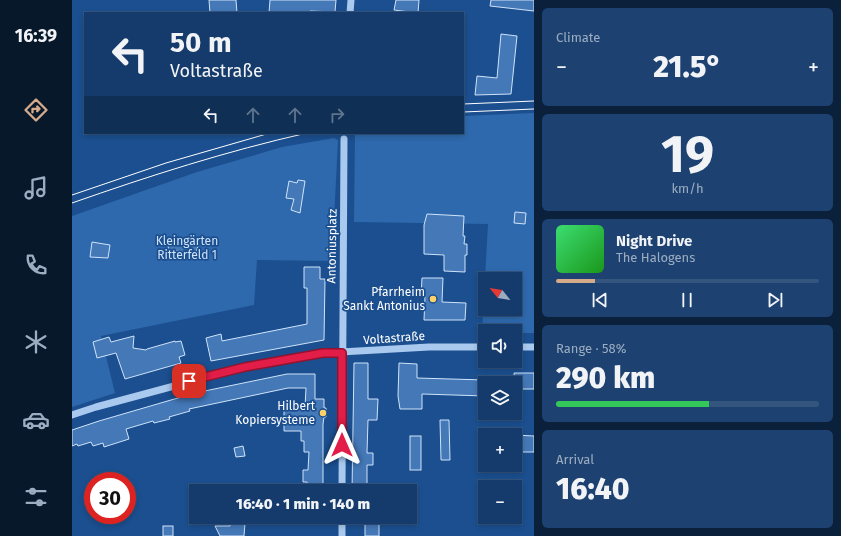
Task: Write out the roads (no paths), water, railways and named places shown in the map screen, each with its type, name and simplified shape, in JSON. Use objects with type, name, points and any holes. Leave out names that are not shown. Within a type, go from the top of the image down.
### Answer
[{"type":"street","points":[[350,12],[351,0]]},
{"type":"street","name":"Antoniusplatz","points":[[342,484],[344,139]]},
{"type":"street","name":"Voltastraße","points":[[72,415],[96,407],[245,367],[323,353],[429,347],[478,347]]},
{"type":"street","points":[[522,347],[534,347]]},
{"type":"street","points":[[342,524],[342,536]]},
{"type":"tram line","points":[[464,104],[534,101]]},
{"type":"tram line","points":[[464,112],[534,109]]},
{"type":"tram line","points":[[72,195],[166,163],[267,134]]},
{"type":"tram line","points":[[72,203],[188,165],[303,134]]},
{"type":"place","name":"Pfarrheim Sankt Antonius","points":[[433,299]]},
{"type":"place","name":"Hilbert Kopiersysteme","points":[[323,413]]},
{"type":"park label","name":"Kleingärten Ritterfeld 1","points":[[187,248]]}]
